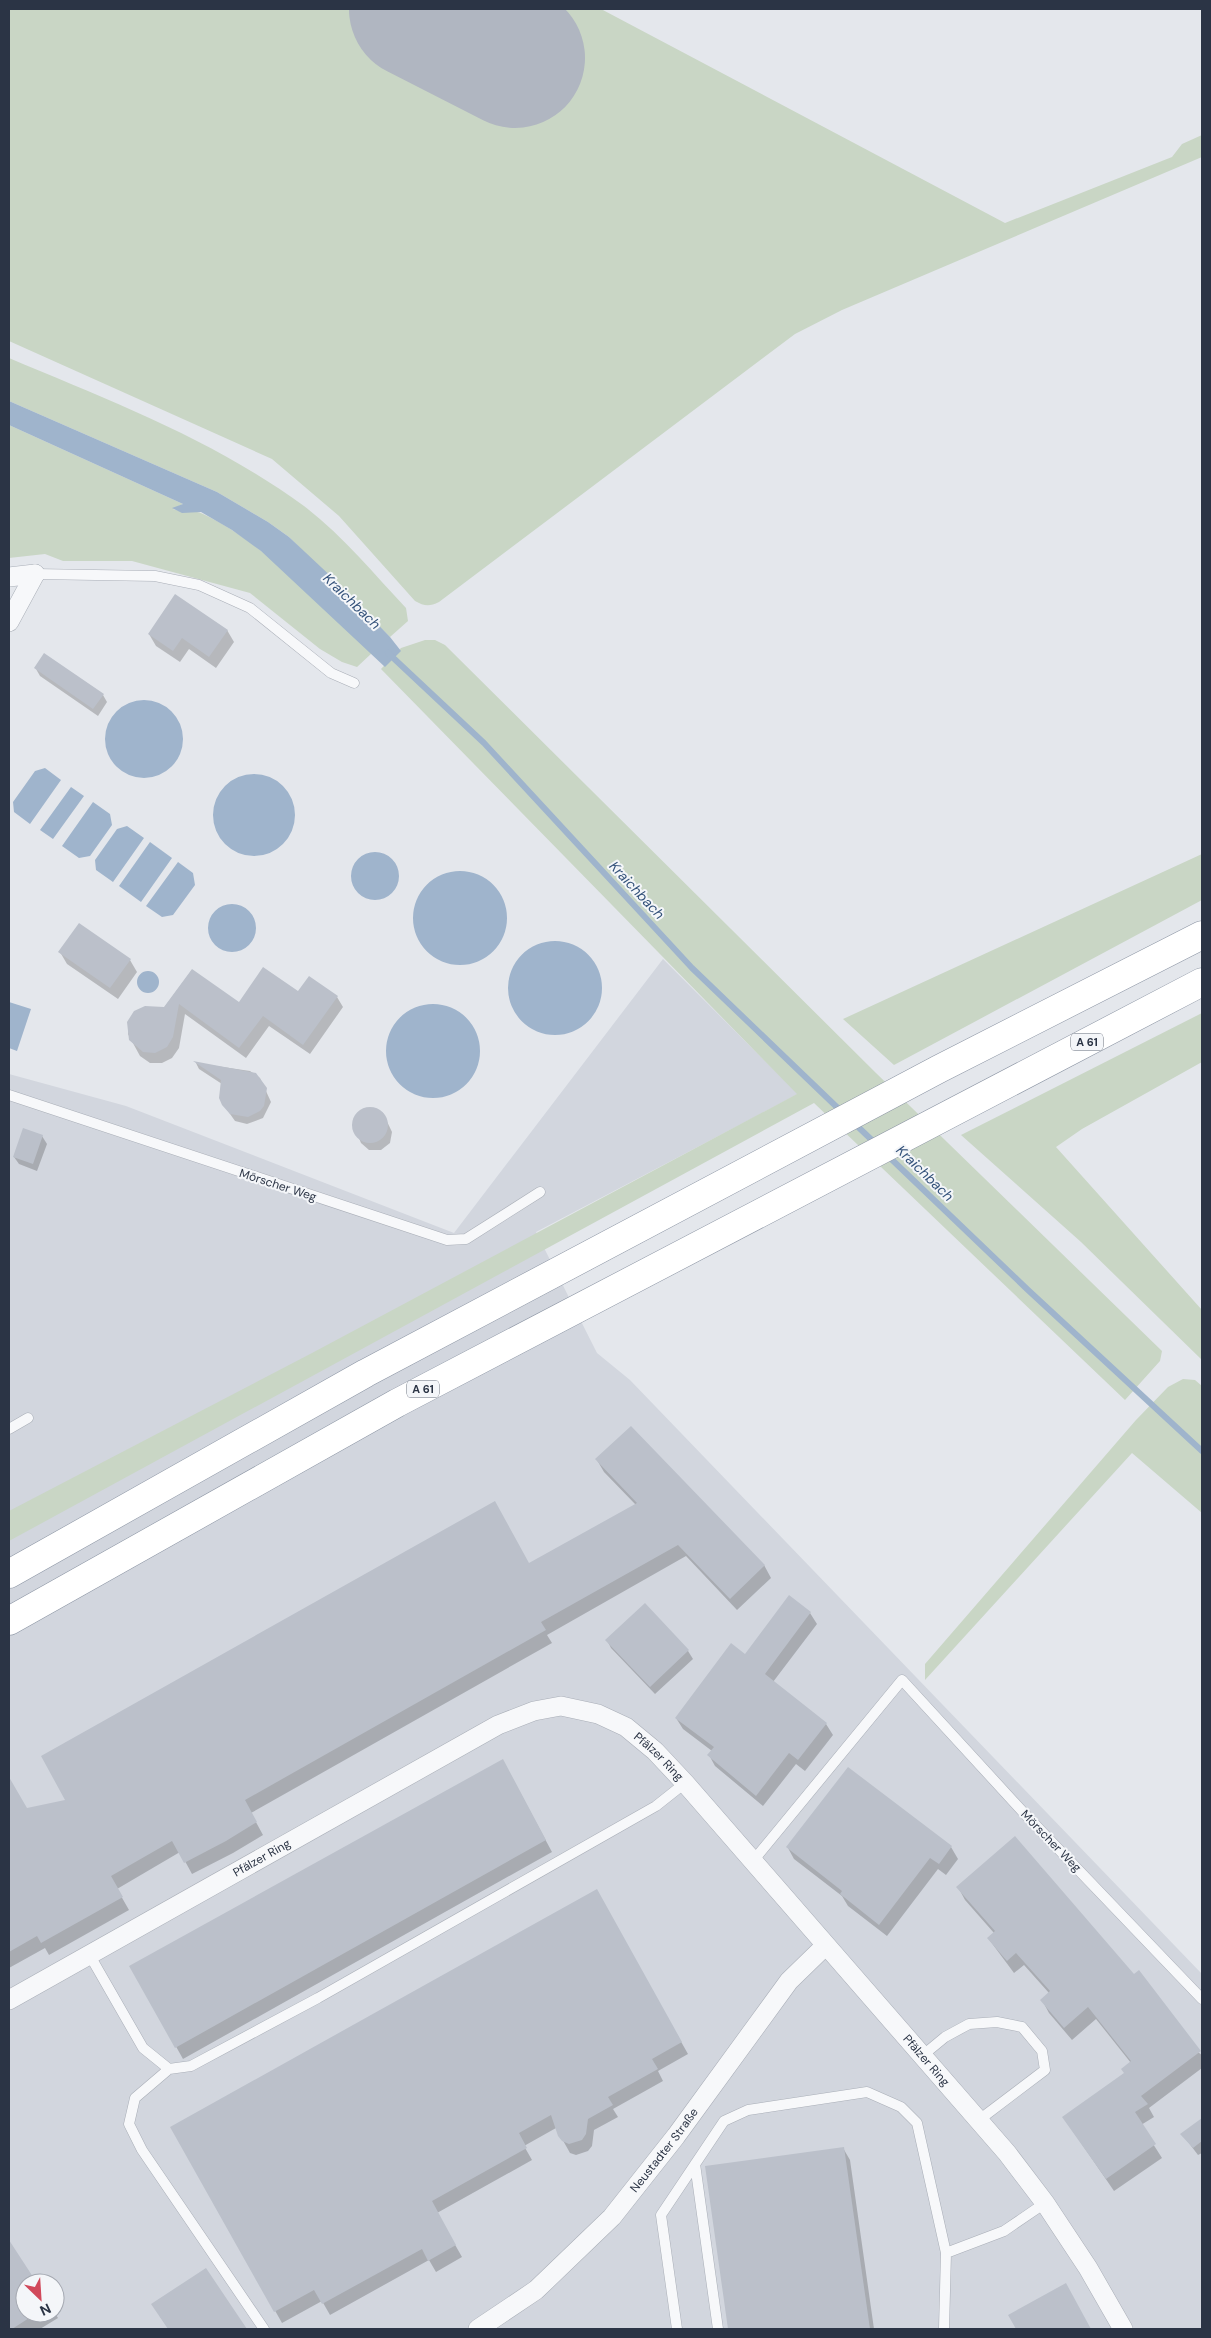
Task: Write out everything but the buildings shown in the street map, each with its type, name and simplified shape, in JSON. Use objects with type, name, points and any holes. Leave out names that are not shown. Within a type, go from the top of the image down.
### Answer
[{"type":"highway","points":[[9,1574],[366,1373],[939,1069],[1202,934]]},
{"type":"highway","name":"A 61","points":[[9,1621],[397,1403],[844,1167],[1202,982]]},
{"type":"street","points":[[9,576],[35,574]]},
{"type":"street","points":[[9,622],[35,574]]},
{"type":"street","name":"Pfälzer Ring","points":[[9,2000],[498,1725],[534,1710],[560,1706],[598,1714],[626,1726],[685,1783],[825,1946],[979,2120],[1045,2203],[1088,2268],[1123,2329]]},
{"type":"street","name":"Neustadter Straße","points":[[478,2329],[536,2290],[612,2217],[676,2136],[788,1980],[825,1946]]},
{"type":"lane","points":[[35,574],[155,576],[199,585],[250,608],[332,673],[354,683]]},
{"type":"lane","name":"Mörscher Weg","points":[[9,1096],[447,1240],[466,1239],[540,1192]]},
{"type":"lane","points":[[9,1429],[28,1418]]},
{"type":"lane","name":"Mörscher Weg","points":[[753,1861],[902,1680],[1023,1812],[1202,1999]]},
{"type":"lane","points":[[264,2329],[142,2150],[129,2124],[135,2098],[168,2069],[191,2066],[318,1998],[656,1806],[685,1783]]},
{"type":"lane","points":[[89,1954],[143,2048],[168,2069]]},
{"type":"lane","points":[[922,2056],[944,2037],[969,2024],[997,2022],[1022,2027],[1042,2051],[1046,2070],[979,2120]]},
{"type":"lane","points":[[677,2329],[661,2215],[724,2121],[748,2110],[867,2092],[901,2107],[918,2123],[946,2253],[944,2329]]},
{"type":"lane","points":[[695,2164],[718,2329]]},
{"type":"lane","points":[[946,2253],[1004,2231],[1045,2203]]},
{"type":"shaded area","points":[[663,959],[798,1094],[536,1232],[597,1353],[630,1380],[1202,1974],[1202,2329],[9,2329],[9,1074],[126,1106],[454,1233]]},
{"type":"green space","points":[[9,9],[601,9],[1005,223],[1172,157],[1182,144],[1202,135],[1202,157],[842,310],[795,334],[439,602],[427,605],[415,601],[339,516],[272,459],[9,341]]},
{"type":"green space","points":[[9,358],[161,423],[270,482],[318,517],[345,542],[406,608],[408,621],[390,637],[289,537],[268,522],[217,492],[9,401]]},
{"type":"green space","points":[[9,425],[183,504],[173,509],[200,513],[225,526],[248,541],[292,577],[372,653],[357,667],[342,662],[320,649],[250,593],[132,561],[63,561],[45,554],[9,558]]},
{"type":"green space","points":[[425,640],[435,640],[445,645],[876,1073],[1162,1351],[1160,1361],[1125,1400],[814,1103],[9,1541],[9,1511],[312,1353],[797,1094],[381,669],[401,648]]},
{"type":"green space","points":[[1202,854],[1202,900],[894,1065],[843,1019]]},
{"type":"green space","points":[[1202,1013],[1202,1062],[1082,1129],[1056,1147],[1202,1310],[1202,1360],[1081,1242],[961,1135]]},
{"type":"green space","points":[[1183,1379],[1195,1380],[1202,1386],[1202,1513],[1132,1453],[925,1680],[925,1664],[1136,1420],[1168,1387]]},
{"type":"water","points":[[9,401],[217,492],[268,522],[289,537],[337,582],[401,651],[385,667],[261,551],[232,530],[201,512],[182,513],[172,508],[183,504],[9,425]]},
{"type":"water","points":[[144,700],[159,703],[176,717],[180,724],[183,739],[180,754],[166,771],[159,775],[144,778],[129,775],[112,761],[108,754],[105,739],[108,724],[122,707],[129,703]]},
{"type":"water","points":[[45,768],[61,780],[30,824],[14,812],[13,802],[35,771]]},
{"type":"water","points":[[254,774],[270,777],[283,786],[292,799],[295,815],[292,831],[283,844],[270,853],[254,856],[238,853],[225,844],[216,831],[213,815],[216,799],[225,786],[238,777]]},
{"type":"water","points":[[71,787],[84,796],[53,839],[40,830]]},
{"type":"water","points":[[93,802],[110,814],[112,825],[90,856],[79,858],[62,846]]},
{"type":"water","points":[[127,826],[144,838],[113,882],[96,870],[95,860],[117,829]]},
{"type":"water","points":[[150,842],[172,858],[141,902],[119,886]]},
{"type":"water","points":[[370,852],[380,852],[392,859],[399,871],[399,881],[392,893],[380,900],[370,900],[362,896],[355,889],[351,881],[351,871],[355,863],[362,856]]},
{"type":"water","points":[[178,862],[193,873],[195,885],[173,915],[162,917],[146,906]]},
{"type":"water","points":[[460,871],[478,875],[493,885],[503,900],[507,918],[503,936],[493,951],[478,961],[460,965],[442,961],[427,951],[417,936],[413,918],[417,900],[427,885],[442,875]]},
{"type":"water","points":[[227,904],[237,904],[249,911],[256,923],[256,933],[249,945],[237,952],[227,952],[219,948],[212,941],[208,933],[208,923],[212,915],[219,908]]},
{"type":"water","points":[[555,941],[573,945],[588,955],[598,970],[602,988],[598,1006],[588,1021],[573,1031],[555,1035],[537,1031],[522,1021],[512,1006],[508,988],[512,970],[522,955],[537,945]]},
{"type":"water","points":[[148,971],[156,974],[159,982],[156,990],[148,993],[140,990],[137,982],[140,974]]},
{"type":"water","points":[[9,1002],[31,1009],[17,1051],[9,1048]]},
{"type":"water","points":[[433,1004],[451,1008],[466,1018],[476,1033],[480,1051],[476,1069],[466,1084],[451,1094],[433,1098],[415,1094],[400,1084],[390,1069],[386,1051],[390,1033],[400,1018],[415,1008]]},
{"type":"waterway","name":"Kraichbach","points":[[388,653],[484,743],[692,968],[843,1113]]},
{"type":"waterway","name":"Kraichbach","points":[[854,1123],[877,1145]]},
{"type":"waterway","name":"Kraichbach","points":[[886,1154],[1028,1290],[1202,1451]]},
{"type":"runway","points":[[419,9],[515,58]]}]
